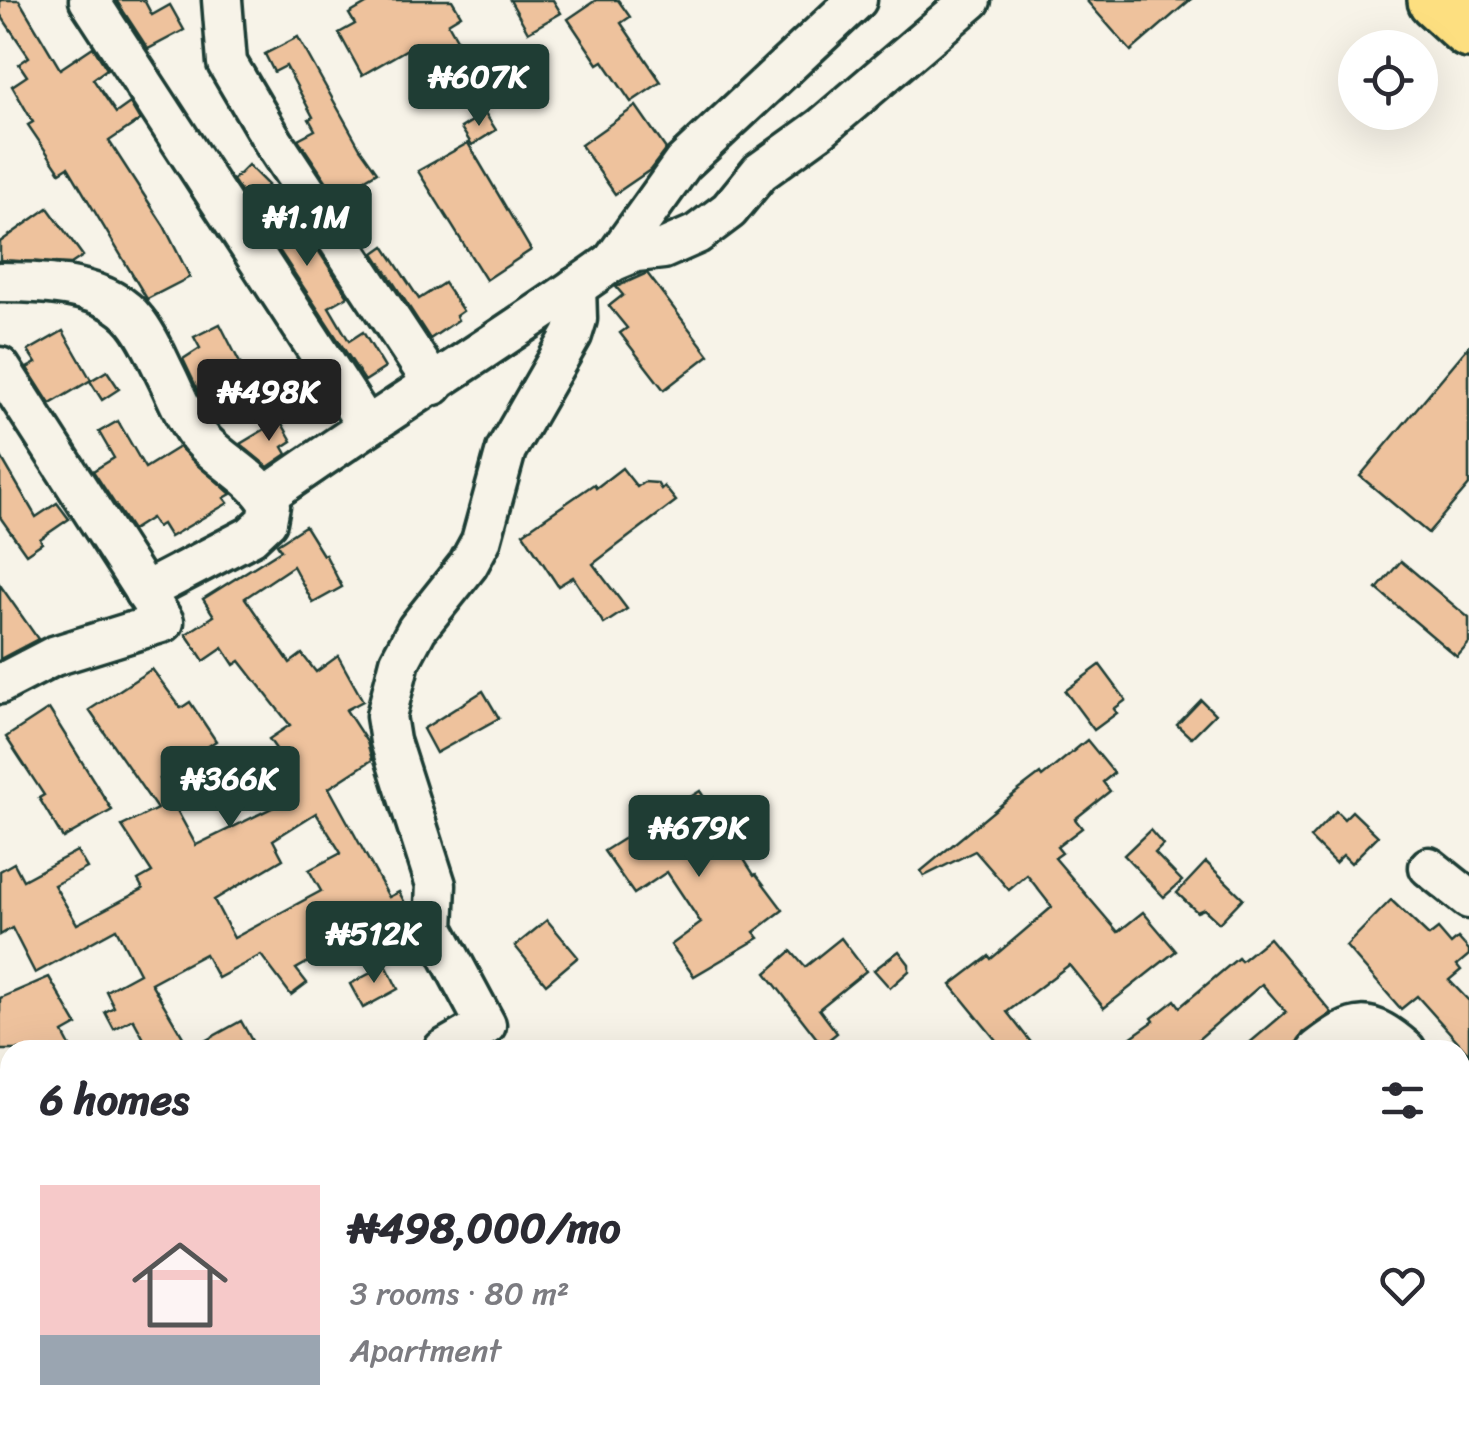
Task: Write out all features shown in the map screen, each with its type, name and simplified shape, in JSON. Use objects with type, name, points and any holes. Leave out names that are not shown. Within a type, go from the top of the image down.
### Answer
[{"type":"highway","points":[[1436,0],[1469,30]]},
{"type":"street","points":[[89,0],[366,425]]},
{"type":"street","points":[[222,0],[226,63],[274,143],[434,385]]},
{"type":"street","points":[[612,262],[683,163],[857,0]]},
{"type":"street","points":[[266,496],[612,262],[636,252],[663,249],[698,234],[729,210],[760,172],[821,128],[970,0]]},
{"type":"street","points":[[0,282],[30,282],[92,292],[122,305],[145,334],[193,428],[212,451],[259,485],[266,496],[270,512],[251,536],[144,592]]},
{"type":"street","points":[[490,1037],[434,928],[436,886],[390,741],[386,716],[400,661],[417,630],[468,565],[481,541],[506,450],[572,336],[577,319],[576,287]]},
{"type":"street","points":[[0,368],[164,622],[54,656],[0,684]]},
{"type":"street","points":[[1428,866],[1469,898]]},
{"type":"street","points":[[1330,1040],[1341,1031],[1360,1025],[1372,1026],[1392,1040]]},
{"type":"building","points":[[0,0],[19,0],[60,69],[93,47],[107,69],[93,79],[116,113],[130,103],[140,120],[109,141],[164,226],[190,277],[147,299],[68,167],[60,172],[28,125],[33,122],[12,86],[27,76],[19,64],[29,57],[0,14]]},
{"type":"building","points":[[116,0],[144,0],[152,15],[170,5],[184,30],[148,49]]},
{"type":"building","points":[[373,0],[452,0],[461,15],[448,23],[462,48],[424,70],[411,47],[362,75],[339,33],[355,24],[349,14]]},
{"type":"building","points":[[510,0],[553,0],[561,13],[528,32]]},
{"type":"building","points":[[596,0],[618,0],[630,17],[621,23],[661,82],[631,102],[603,61],[598,64],[568,19]]},
{"type":"building","points":[[1086,0],[1190,0],[1131,51]]},
{"type":"building","points":[[298,37],[377,172],[357,184],[364,197],[345,209],[298,139],[315,130],[309,119],[313,117],[286,66],[274,72],[265,54]]},
{"type":"building","points":[[636,106],[666,149],[650,170],[615,194],[581,145]]},
{"type":"building","points":[[485,113],[496,130],[472,145],[461,128]]},
{"type":"building","points":[[468,143],[531,250],[486,280],[418,171]]},
{"type":"building","points":[[248,165],[268,185],[264,188],[288,227],[301,224],[348,296],[329,307],[349,341],[363,332],[385,368],[365,381],[233,180]]},
{"type":"building","points":[[48,208],[83,256],[71,264],[0,260],[0,242]]},
{"type":"building","points":[[384,246],[419,299],[444,283],[463,311],[456,316],[458,320],[430,339],[374,253]]},
{"type":"building","points":[[647,273],[709,355],[664,390],[620,333],[627,328],[609,306],[623,295],[616,287]]},
{"type":"building","points":[[220,324],[243,369],[216,383],[219,387],[202,399],[183,359],[200,348],[194,337]]},
{"type":"building","points":[[63,331],[91,380],[50,404],[27,368],[36,363],[28,351]]},
{"type":"building","points":[[1469,346],[1469,485],[1428,533],[1360,476]]},
{"type":"building","points":[[107,371],[119,389],[102,400],[90,381]]},
{"type":"building","points":[[280,420],[292,441],[283,447],[287,454],[268,467],[240,444]]},
{"type":"building","points":[[118,421],[145,468],[179,447],[231,494],[224,498],[228,503],[170,537],[162,524],[157,527],[151,518],[132,530],[93,471],[114,458],[99,432]]},
{"type":"building","points":[[0,455],[36,517],[57,503],[69,519],[26,554],[0,517]]},
{"type":"building","points":[[622,468],[637,487],[644,482],[657,483],[676,501],[593,564],[627,609],[604,624],[573,577],[558,586],[523,533]]},
{"type":"building","points":[[305,526],[342,587],[313,603],[293,566],[245,598],[290,663],[302,654],[316,672],[338,656],[363,701],[346,710],[367,742],[372,760],[329,788],[389,897],[399,892],[412,916],[412,922],[402,927],[414,946],[371,972],[353,937],[296,969],[307,983],[291,995],[261,955],[218,978],[205,954],[151,983],[185,1040],[145,1040],[133,1019],[114,1029],[105,1012],[114,1007],[106,991],[139,973],[116,929],[35,973],[12,928],[0,935],[0,871],[14,863],[23,880],[77,851],[87,868],[54,885],[77,924],[143,889],[138,880],[152,872],[122,826],[157,809],[89,710],[152,669],[181,708],[190,702],[216,741],[160,779],[196,845],[288,800],[265,767],[281,756],[269,739],[290,725],[240,661],[234,665],[223,648],[204,661],[186,634],[214,616],[203,599],[281,550],[277,544]],"holes":[[[316,813],[341,853],[309,870],[321,891],[234,938],[214,900],[283,859],[273,840]]]},
{"type":"building","points":[[1401,561],[1469,618],[1469,643],[1457,657],[1377,589]]},
{"type":"building","points":[[0,585],[38,639],[0,659]]},
{"type":"building","points":[[1100,665],[1126,700],[1114,709],[1117,713],[1094,730],[1065,691]]},
{"type":"building","points":[[483,691],[499,718],[436,753],[423,729]]},
{"type":"building","points":[[1201,700],[1215,714],[1191,738],[1177,725]]},
{"type":"building","points":[[49,709],[112,810],[63,838],[39,798],[44,795],[6,737]]},
{"type":"building","points":[[1087,740],[1114,773],[1103,782],[1110,791],[1075,819],[1082,828],[1057,847],[1062,853],[1055,858],[1118,932],[1143,912],[1176,951],[1104,1008],[1069,965],[1007,1012],[1029,1040],[996,1040],[951,985],[989,956],[991,959],[1052,907],[1027,875],[1009,890],[975,851],[924,876],[921,871],[1019,790],[1040,774],[1042,777]]},
{"type":"building","points":[[700,791],[754,875],[783,910],[754,932],[759,938],[694,976],[671,945],[701,923],[667,872],[634,894],[604,851]]},
{"type":"building","points":[[1336,811],[1344,819],[1352,811],[1378,836],[1351,863],[1343,855],[1335,863],[1310,838]]},
{"type":"building","points":[[1150,830],[1163,845],[1155,853],[1182,881],[1164,897],[1124,855]]},
{"type":"building","points":[[1206,862],[1243,898],[1219,923],[1204,909],[1197,912],[1177,893]]},
{"type":"building","points":[[1391,900],[1429,936],[1438,929],[1451,944],[1458,938],[1469,955],[1457,965],[1461,970],[1449,980],[1469,1001],[1469,1040],[1456,1040],[1417,996],[1401,1009],[1346,946]]},
{"type":"building","points":[[547,920],[578,957],[546,984],[515,946]]},
{"type":"building","points":[[841,938],[866,971],[819,1009],[837,1033],[828,1040],[818,1040],[766,973],[791,951],[805,967]]},
{"type":"building","points":[[1269,938],[1332,1013],[1303,1033],[1300,1040],[1253,1040],[1286,1012],[1262,984],[1198,1040],[1127,1040],[1175,1000],[1180,1007],[1238,958],[1241,961]]},
{"type":"building","points":[[899,951],[909,964],[909,971],[890,988],[874,970]]},
{"type":"building","points":[[386,965],[398,989],[363,1008],[350,984]]},
{"type":"building","points":[[49,977],[77,1025],[63,1033],[67,1040],[0,1040],[0,998]]},
{"type":"building","points":[[241,1021],[251,1040],[206,1040]]}]
